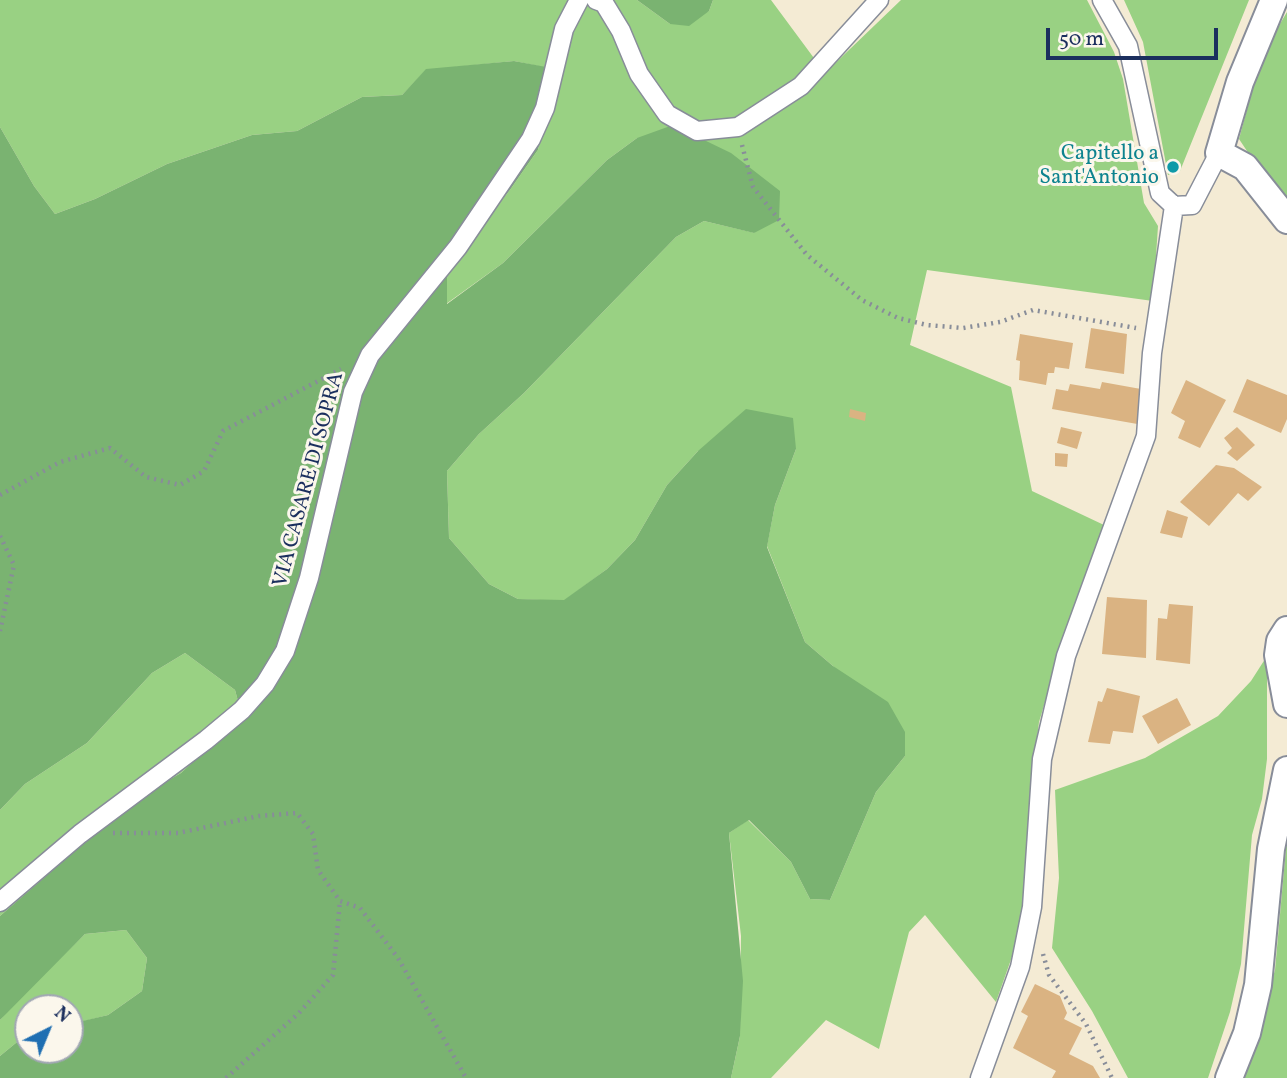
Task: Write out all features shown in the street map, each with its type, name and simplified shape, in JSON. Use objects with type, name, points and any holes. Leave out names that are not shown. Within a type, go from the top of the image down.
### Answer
[{"type":"street","name":"VIA CASARE DI SOPRA","points":[[0,902],[80,834],[242,710],[265,684],[285,651],[309,578],[353,392],[370,355],[458,247],[531,139],[545,108],[564,29],[579,0]]},
{"type":"street","points":[[596,0],[604,4],[621,31],[639,74],[667,114],[697,131],[738,127],[801,86],[879,0]]},
{"type":"street","points":[[1102,0],[1128,46],[1160,193],[1174,206],[1192,205],[1219,153],[1240,82],[1274,0]]},
{"type":"street","points":[[1219,153],[1245,167],[1287,219]]},
{"type":"street","points":[[980,1078],[1020,967],[1032,907],[1042,759],[1066,656],[1146,436],[1156,332],[1174,206]]},
{"type":"street","points":[[1287,629],[1280,641],[1278,654],[1287,704]]},
{"type":"street","points":[[1228,1078],[1247,1033],[1258,985],[1271,849],[1287,770]]},
{"type":"path","points":[[738,127],[753,187],[807,255],[862,300],[898,318],[927,325],[963,328],[1000,322],[1033,310],[1156,332]]},
{"type":"path","points":[[0,495],[60,462],[110,448],[146,477],[180,485],[204,471],[223,431],[370,355]]},
{"type":"path","points":[[0,536],[14,565],[0,631]]},
{"type":"path","points":[[80,834],[178,833],[259,816],[297,813],[313,834],[318,870],[340,901],[360,908],[398,958],[466,1078]]},
{"type":"path","points":[[226,1078],[299,1013],[333,975],[340,901]]},
{"type":"path","points":[[1032,907],[1049,975],[1086,1024],[1112,1078]]},
{"type":"green space","points":[[0,0],[637,0],[670,24],[709,11],[713,0],[771,0],[825,73],[901,0],[1087,0],[1114,52],[1123,79],[1144,203],[1158,226],[1153,301],[927,270],[910,345],[1011,387],[1032,491],[1104,525],[1072,612],[1039,722],[1030,797],[1028,860],[1020,934],[996,1002],[925,915],[909,932],[879,1049],[826,1020],[771,1078],[731,1078],[740,1036],[741,936],[729,833],[748,820],[791,862],[810,899],[830,900],[876,792],[905,756],[833,666],[805,642],[767,546],[775,505],[796,449],[698,451],[667,485],[635,540],[607,569],[564,601],[518,599],[489,584],[449,538],[447,471],[479,434],[524,393],[676,237],[704,221],[755,233],[637,138],[607,160],[503,263],[446,304],[447,266],[510,190],[538,150],[557,70],[514,61],[426,70],[402,95],[362,97],[297,131],[252,135],[167,164],[95,199],[55,214],[34,186],[0,127]]},
{"type":"green space","points":[[637,0],[713,0],[709,11],[689,26],[670,24]]},
{"type":"green space","points":[[1124,0],[1249,0],[1180,171],[1168,175],[1143,42]]},
{"type":"green space","points":[[1287,12],[1287,211],[1239,139],[1262,54]]},
{"type":"green space","points":[[514,61],[557,69],[538,150],[510,190],[447,266],[447,304],[503,263],[607,160],[637,138],[673,125],[731,153],[780,191],[779,220],[754,233],[704,221],[676,237],[524,393],[479,434],[447,471],[449,538],[489,584],[518,599],[564,600],[607,569],[635,540],[667,485],[698,451],[746,409],[793,418],[796,449],[775,505],[767,547],[805,642],[833,666],[888,702],[905,732],[905,756],[876,792],[830,900],[810,899],[791,862],[749,820],[729,833],[743,981],[740,1036],[731,1078],[0,1078],[0,1056],[14,1044],[14,1064],[84,1064],[84,1021],[108,1015],[142,991],[147,958],[126,930],[85,934],[26,994],[14,994],[14,1006],[0,1020],[0,916],[132,801],[181,773],[242,716],[235,690],[185,653],[152,673],[87,743],[25,784],[0,810],[0,127],[34,186],[55,214],[95,199],[167,164],[252,135],[297,131],[362,97],[402,95],[426,69]]},
{"type":"green space","points":[[185,653],[235,690],[242,716],[181,773],[132,801],[0,916],[0,810],[25,784],[87,743],[152,673]]},
{"type":"green space","points":[[1267,656],[1267,759],[1262,799],[1252,835],[1241,964],[1230,1012],[1208,1078],[1128,1078],[1092,1011],[1052,948],[1059,878],[1055,790],[1145,758],[1218,716],[1251,681]]},
{"type":"green space","points":[[1287,837],[1287,1078],[1244,1078],[1275,970]]},
{"type":"green space","points":[[126,930],[147,958],[142,991],[108,1015],[84,1021],[84,994],[23,994],[85,934]]},
{"type":"green space","points":[[14,1004],[14,1044],[0,1056],[0,1020]]},
{"type":"building","points":[[1091,328],[1127,334],[1124,374],[1085,368]]},
{"type":"building","points":[[1020,334],[1073,343],[1069,369],[1055,367],[1054,373],[1048,373],[1046,385],[1019,380],[1020,361],[1016,360]]},
{"type":"building","points":[[1247,379],[1287,395],[1287,419],[1281,433],[1233,412]]},
{"type":"building","points":[[1186,380],[1226,400],[1200,448],[1178,438],[1185,421],[1171,413]]},
{"type":"building","points":[[1102,382],[1152,391],[1143,425],[1052,409],[1056,389],[1068,391],[1070,384],[1100,389]]},
{"type":"building","points":[[850,409],[866,413],[865,421],[849,417]]},
{"type":"building","points":[[1061,427],[1082,432],[1077,449],[1057,443]]},
{"type":"building","points":[[1237,427],[1255,445],[1237,461],[1227,453],[1232,448],[1224,438]]},
{"type":"building","points":[[1055,453],[1068,454],[1067,467],[1055,466]]},
{"type":"building","points":[[1216,465],[1234,468],[1262,487],[1248,501],[1238,493],[1209,526],[1180,502]]},
{"type":"building","points":[[1167,510],[1188,517],[1182,538],[1160,533]]},
{"type":"building","points":[[1107,597],[1147,600],[1146,658],[1102,654]]},
{"type":"building","points":[[1169,604],[1193,606],[1190,664],[1156,660],[1158,618],[1167,619]]},
{"type":"building","points":[[1107,688],[1140,696],[1133,733],[1113,731],[1110,744],[1088,742],[1098,701],[1102,702]]},
{"type":"building","points":[[1177,698],[1191,725],[1158,744],[1142,716]]},
{"type":"building","points":[[1035,984],[1060,996],[1067,1013],[1064,1019],[1082,1028],[1069,1054],[1093,1066],[1100,1078],[1052,1078],[1056,1071],[1013,1048],[1028,1016],[1021,1012]]},
{"type":"place","name":"Capitello a Sant'Antonio","points":[[1173,167]]}]
